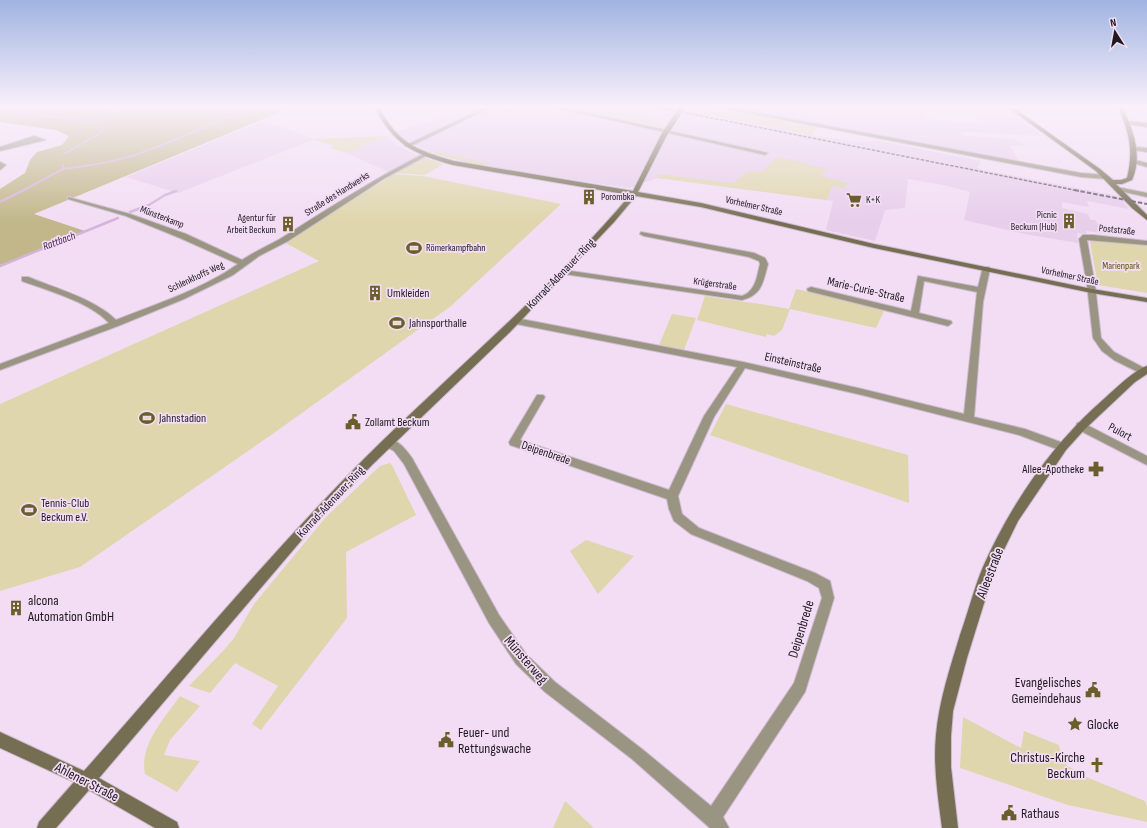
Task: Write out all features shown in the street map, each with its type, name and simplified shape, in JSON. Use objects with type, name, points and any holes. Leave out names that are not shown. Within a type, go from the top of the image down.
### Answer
[{"type":"street","points":[[0,149],[13,145]]},
{"type":"street","points":[[0,149],[21,145]]},
{"type":"street","name":"Konrad-Adenauer-Ring","points":[[45,828],[319,512],[516,321],[612,221],[635,193],[659,145]]},
{"type":"street","points":[[727,145],[765,153]]},
{"type":"street","points":[[919,145],[1081,175],[1106,177]]},
{"type":"street","points":[[1061,145],[1112,182],[1137,211],[1147,218]]},
{"type":"street","points":[[987,161],[1072,177],[1122,182],[1130,179],[1136,149],[1135,145]]},
{"type":"street","name":"Vorhelmer Straße","points":[[407,146],[425,155],[453,163],[729,210],[874,246],[1092,291],[1147,300]]},
{"type":"street","points":[[1136,149],[1147,150]]},
{"type":"street","name":"Straße des Handwerks","points":[[282,241],[383,177],[425,155]]},
{"type":"street","points":[[1134,162],[1147,165]]},
{"type":"street","points":[[0,164],[3,165],[0,168]]},
{"type":"street","points":[[1117,189],[1147,195]]},
{"type":"street","name":"Münsterkamp","points":[[70,198],[128,215],[183,236],[244,264]]},
{"type":"street","name":"Krügerstraße","points":[[564,272],[742,298],[750,297],[755,293],[764,264],[762,260],[751,255],[644,234]]},
{"type":"street","name":"Poststraße","points":[[1092,291],[1083,239],[1086,237],[1147,243]]},
{"type":"street","name":"Schlenkhoffs Weg","points":[[0,367],[115,324],[181,297],[230,273],[256,254],[282,241]]},
{"type":"street","points":[[969,419],[975,342],[981,290],[986,269]]},
{"type":"street","name":"Marie-Curie-Straße","points":[[915,314],[921,278],[981,290]]},
{"type":"street","points":[[24,279],[94,309],[111,319],[115,324]]},
{"type":"street","name":"Marie-Curie-Straße","points":[[811,289],[948,323]]},
{"type":"street","points":[[1092,291],[1097,338],[1099,343],[1116,357],[1145,370]]},
{"type":"street","name":"Einsteinstraße","points":[[516,321],[743,365],[862,392],[1021,432],[1062,447]]},
{"type":"street","points":[[672,496],[709,416],[743,365]]},
{"type":"street","name":"Alleestraße","points":[[950,828],[943,767],[943,736],[946,711],[960,658],[989,568],[1013,518],[1062,447],[1081,426],[1145,370]]},
{"type":"street","name":"Deipenbrede","points":[[540,397],[514,442],[672,496],[674,509],[680,522],[695,531],[810,577],[826,585],[828,598],[800,687],[717,823]]},
{"type":"street","name":"Pulort","points":[[1081,426],[1147,461]]},
{"type":"street","name":"Münsterweg","points":[[389,443],[398,448],[408,461],[494,619],[521,659],[555,691],[637,754],[717,823]]},
{"type":"street","name":"Ahlener Straße","points":[[0,740],[87,780],[171,828]]},
{"type":"shaded area","points":[[62,145],[201,145],[34,214],[85,231],[0,267],[0,189],[25,173],[30,160],[37,152]]},
{"type":"shaded area","points":[[205,145],[301,145],[178,193],[126,177]]},
{"type":"shaded area","points":[[366,145],[397,145],[419,156],[388,172],[347,153]]},
{"type":"shaded area","points":[[415,145],[898,145],[981,161],[977,168],[984,170],[1118,196],[1129,209],[1087,201],[1089,207],[1062,202],[1062,208],[1088,214],[1091,220],[1095,220],[1104,233],[1086,231],[1087,234],[1077,233],[1078,243],[1025,234],[964,220],[970,192],[943,185],[908,179],[905,208],[885,210],[875,241],[826,230],[833,201],[658,178],[629,188],[484,166],[445,157]]},
{"type":"shaded area","points":[[922,145],[1023,145],[1025,146],[1010,146],[1020,162]]},
{"type":"green space","points":[[330,145],[366,145],[347,153],[330,148],[334,146]]},
{"type":"green space","points":[[439,152],[487,163],[484,166],[435,154]]},
{"type":"green space","points":[[423,157],[443,164],[425,175],[395,173]]},
{"type":"green space","points":[[779,157],[827,169],[820,176],[848,183],[843,188],[832,186],[827,200],[658,178],[657,174],[734,183],[747,172],[764,171],[773,160]]},
{"type":"green space","name":"Jahnstadion","points":[[394,174],[423,176],[561,204],[451,306],[274,433],[80,567],[0,591],[0,404],[319,261],[282,241],[292,238]]},
{"type":"green space","name":"Marienpark","points":[[1097,240],[1147,245],[1147,293],[1098,285],[1090,242]]},
{"type":"green space","points":[[796,289],[885,309],[876,328],[790,309],[782,330],[774,336],[767,334],[766,337],[697,320],[705,296],[789,309]]},
{"type":"green space","points":[[672,314],[696,318],[684,350],[659,345]]},
{"type":"green space","points":[[726,404],[908,455],[909,503],[710,435]]},
{"type":"green space","points":[[390,463],[416,515],[346,552],[347,618],[261,730],[252,724],[278,686],[235,663],[210,693],[189,686],[234,638],[254,604],[326,517],[380,466]]},
{"type":"green space","points":[[586,540],[634,556],[598,594],[570,551]]},
{"type":"green space","points":[[180,696],[200,706],[170,740],[164,755],[200,761],[177,792],[145,774],[144,763],[149,743],[154,733]]},
{"type":"green space","points":[[963,717],[1021,748],[1024,731],[1059,745],[1067,766],[1078,771],[1079,774],[1145,801],[1147,807],[1147,822],[1068,805],[960,768]]},
{"type":"green space","points":[[565,801],[592,826],[593,828],[553,828]]},
{"type":"waterway","points":[[64,154],[80,145]]},
{"type":"waterway","points":[[63,169],[82,167],[120,159],[162,145]]},
{"type":"waterway","points":[[22,191],[63,169]]},
{"type":"waterway","points":[[0,202],[22,191]]},
{"type":"waterway","name":"Rattbach","points":[[130,212],[149,205],[165,195],[176,191]]},
{"type":"waterway","name":"Rattbach","points":[[0,266],[118,218]]},
{"type":"railway","points":[[846,145],[1079,191]]},
{"type":"railway","points":[[1074,190],[1147,204]]},
{"type":"place","name":"Porombka","points":[[589,197]]},
{"type":"place","name":"K+K","points":[[854,200]]},
{"type":"place","name":"Picnic Beckum (Hub)","points":[[1069,221]]},
{"type":"place","name":"Agentur für Arbeit Beckum","points":[[288,224]]},
{"type":"place","name":"Römerkampfbahn","points":[[414,248]]},
{"type":"place","name":"Umkleiden","points":[[375,293]]},
{"type":"place","name":"Jahnsporthalle","points":[[397,323]]},
{"type":"place","name":"Jahnstadion","points":[[147,418]]},
{"type":"place","name":"Zollamt Beckum","points":[[353,422]]},
{"type":"place","name":"Allee-Apotheke","points":[[1096,469]]},
{"type":"place","name":"Tennis-Club Beckum e.V.","points":[[29,510]]},
{"type":"place","name":"alcona Automation GmbH","points":[[16,608]]},
{"type":"place","name":"Evangelisches Gemeindehaus","points":[[1093,690]]},
{"type":"place","name":"Glocke","points":[[1075,724]]},
{"type":"place","name":"Feuer- und Rettungswache","points":[[446,740]]},
{"type":"place","name":"Christus-Kirche Beckum","points":[[1097,765]]},
{"type":"place","name":"Rathaus","points":[[1009,813]]}]
